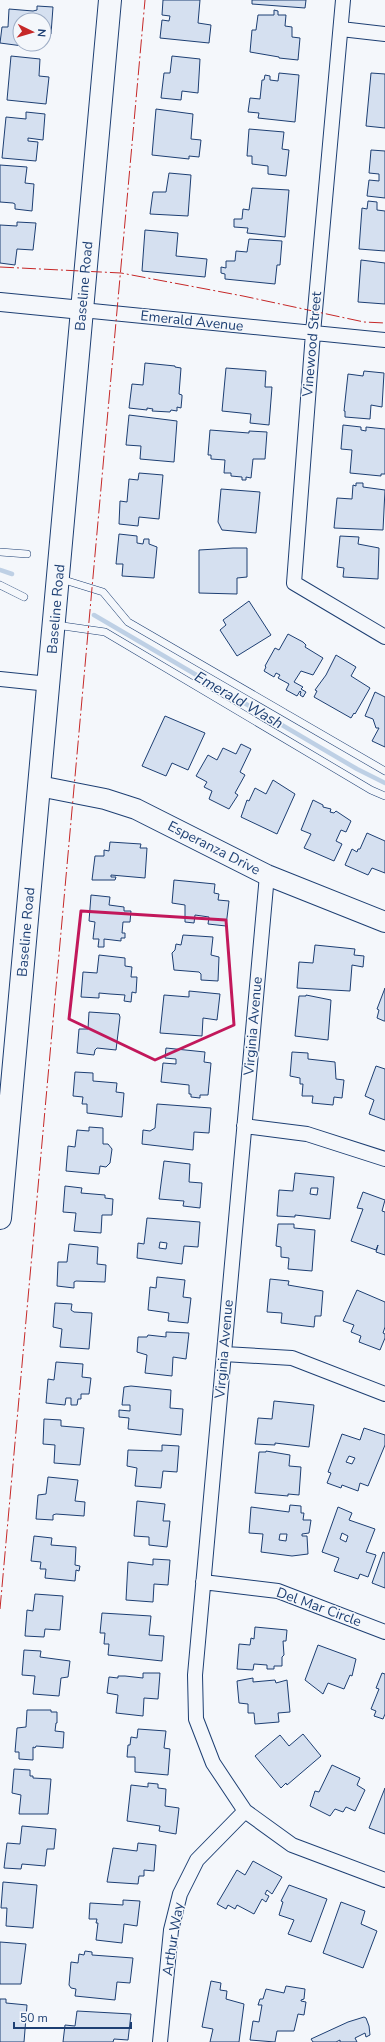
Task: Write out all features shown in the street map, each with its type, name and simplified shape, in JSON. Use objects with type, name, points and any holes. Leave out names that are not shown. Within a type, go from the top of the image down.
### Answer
[{"type":"main road","name":"Baseline Road","points":[[0,1218],[110,0]]},
{"type":"main road","name":"Esperanza Drive","points":[[39,786],[106,799],[136,809],[267,875],[385,922]]},
{"type":"street","name":"Vinewood Street","points":[[343,0],[313,333],[294,583],[385,637]]},
{"type":"street","points":[[341,29],[385,34]]},
{"type":"street","name":"Emerald Avenue","points":[[0,302],[385,340]]},
{"type":"street","points":[[0,679],[49,684]]},
{"type":"street","name":"Virginia Avenue","points":[[245,1811],[213,1763],[196,1718],[195,1675],[267,875]]},
{"type":"street","points":[[244,1126],[307,1134],[385,1159]]},
{"type":"street","points":[[224,1354],[292,1358],[385,1394]]},
{"type":"street","name":"Del Mar Circle","points":[[204,1582],[278,1591],[385,1632]]},
{"type":"street","points":[[245,1811],[292,1845],[385,1880]]},
{"type":"street","name":"Arthur Way","points":[[160,2042],[171,1930],[180,1894],[197,1860],[245,1811]]},
{"type":"lane","points":[[0,552],[28,554]]},
{"type":"lane","points":[[58,578],[103,592],[128,622],[385,771]]},
{"type":"lane","points":[[0,585],[24,597]]},
{"type":"lane","points":[[54,625],[105,632],[371,790],[385,796]]},
{"type":"highlighted area","points":[[81,911],[226,920],[234,1025],[155,1060],[69,1019]]},
{"type":"building","points":[[163,0],[200,0],[198,23],[211,25],[209,43],[160,38],[162,20],[169,21],[170,16],[162,15]]},
{"type":"building","points":[[252,0],[306,0],[305,8],[252,4]]},
{"type":"building","points":[[37,6],[53,7],[52,20],[52,12],[12,12],[12,45],[0,43],[2,27],[8,27],[9,9],[37,10]]},
{"type":"building","points":[[274,10],[278,11],[278,15],[286,15],[285,26],[292,27],[292,37],[300,38],[298,60],[250,52],[252,30],[256,30],[258,15],[274,15]]},
{"type":"building","points":[[11,56],[40,59],[39,76],[49,77],[46,104],[7,100]]},
{"type":"building","points":[[172,56],[200,59],[198,93],[182,91],[181,100],[161,98],[164,73],[170,73]]},
{"type":"building","points":[[279,73],[299,75],[295,122],[258,118],[259,113],[248,112],[250,98],[260,99],[262,80],[264,80],[265,75],[270,76],[270,80],[278,81]]},
{"type":"building","points":[[371,73],[385,74],[385,128],[366,126]]},
{"type":"building","points":[[156,109],[193,114],[191,139],[201,140],[199,157],[189,156],[189,159],[152,155]]},
{"type":"building","points":[[26,112],[45,114],[43,140],[28,138],[28,141],[38,142],[36,161],[2,158],[6,117],[26,119]]},
{"type":"building","points":[[249,129],[284,132],[282,149],[289,150],[286,176],[268,174],[268,166],[252,164],[252,156],[247,156]]},
{"type":"building","points":[[371,150],[385,151],[385,198],[367,196],[369,180],[379,181],[379,174],[369,173]]},
{"type":"building","points":[[0,165],[27,167],[25,183],[34,184],[32,211],[15,209],[15,204],[13,203],[0,202]]},
{"type":"building","points":[[169,173],[191,175],[188,216],[150,214],[153,192],[166,192]]},
{"type":"building","points":[[252,188],[289,190],[285,237],[247,233],[248,228],[234,227],[234,219],[242,219],[243,209],[249,210]]},
{"type":"building","points":[[368,201],[377,202],[377,210],[385,211],[385,251],[359,249],[362,208],[367,209]]},
{"type":"building","points":[[17,222],[36,223],[33,250],[17,249],[15,265],[0,263],[0,225],[17,226]]},
{"type":"building","points":[[145,230],[178,233],[176,256],[207,259],[205,277],[142,271]]},
{"type":"building","points":[[249,239],[282,241],[280,265],[277,265],[275,284],[225,279],[225,274],[221,273],[221,267],[226,268],[226,261],[235,261],[236,251],[247,252]]},
{"type":"building","points":[[361,260],[385,263],[385,304],[358,302]]},
{"type":"building","points":[[145,363],[181,368],[179,394],[182,395],[181,408],[177,407],[177,411],[152,411],[153,409],[147,408],[147,410],[129,408],[132,384],[143,385]]},
{"type":"building","points":[[226,368],[266,371],[265,387],[272,387],[269,425],[250,423],[251,414],[222,411]]},
{"type":"building","points":[[364,371],[384,373],[382,407],[371,405],[370,419],[345,417],[344,411],[348,374],[363,376]]},
{"type":"building","points":[[129,415],[177,421],[174,462],[140,459],[141,446],[126,445]]},
{"type":"building","points":[[343,425],[361,427],[361,430],[366,431],[366,427],[385,429],[385,474],[381,474],[381,476],[350,473],[352,450],[341,449]]},
{"type":"building","points":[[210,430],[249,433],[249,431],[267,432],[265,459],[253,459],[251,478],[246,477],[246,480],[242,480],[242,477],[231,476],[231,473],[224,473],[225,460],[211,459],[211,455],[208,455]]},
{"type":"building","points":[[139,473],[163,475],[159,519],[139,517],[138,526],[119,524],[120,501],[127,502],[129,479],[138,480]]},
{"type":"building","points":[[356,483],[363,483],[363,487],[385,490],[383,530],[334,528],[337,498],[352,499],[353,485],[356,486]]},
{"type":"building","points":[[221,489],[260,492],[256,533],[222,530],[218,522]]},
{"type":"building","points":[[119,534],[137,536],[137,543],[143,544],[144,539],[149,539],[149,544],[157,547],[154,578],[122,576],[123,564],[116,564]]},
{"type":"building","points":[[340,536],[359,537],[358,544],[379,548],[378,579],[343,577],[344,568],[337,567]]},
{"type":"building","points":[[247,548],[247,577],[237,578],[237,594],[199,593],[199,550]]},
{"type":"building","points":[[249,601],[271,635],[237,656],[220,630],[226,625],[223,620]]},
{"type":"building","points":[[288,634],[303,642],[306,645],[305,647],[323,658],[313,675],[301,671],[294,682],[303,687],[301,689],[306,692],[303,697],[300,695],[300,691],[297,696],[286,690],[289,684],[278,678],[280,675],[276,673],[274,677],[264,671],[265,666],[275,648],[279,650]]},
{"type":"building","points":[[336,655],[356,667],[351,676],[370,688],[355,714],[354,713],[351,718],[314,697],[317,691],[315,690],[326,675]]},
{"type":"building","points":[[375,692],[385,697],[385,747],[372,741],[379,728],[376,728],[373,719],[365,716]]},
{"type":"building","points":[[165,716],[205,733],[188,770],[172,763],[166,776],[142,766]]},
{"type":"building","points":[[241,744],[251,749],[240,772],[245,775],[235,793],[238,795],[229,809],[209,799],[212,791],[204,787],[207,782],[196,776],[208,755],[217,760],[223,748],[236,754]]},
{"type":"building","points":[[273,780],[295,794],[277,834],[241,817],[247,800],[249,801],[255,788],[266,794]]},
{"type":"building","points":[[313,800],[323,805],[323,807],[331,809],[330,812],[334,813],[336,811],[351,821],[346,832],[341,830],[336,841],[342,844],[334,861],[304,848],[311,834],[301,830]]},
{"type":"building","points":[[367,833],[385,841],[385,873],[372,868],[368,875],[345,865],[352,849],[357,852],[358,849],[360,849]]},
{"type":"building","points":[[110,842],[141,844],[140,848],[147,848],[145,878],[111,875],[111,877],[116,877],[115,880],[92,880],[95,856],[104,856],[104,850],[109,851]]},
{"type":"building","points":[[174,880],[215,884],[214,893],[219,894],[218,900],[229,901],[226,926],[208,924],[209,917],[195,915],[194,923],[185,922],[185,905],[172,903]]},
{"type":"building","points":[[91,895],[110,897],[109,905],[124,907],[124,911],[131,911],[130,922],[123,922],[122,933],[125,933],[125,938],[121,938],[121,941],[104,939],[104,947],[98,947],[99,939],[93,939],[95,922],[89,921]]},
{"type":"building","points":[[183,935],[213,937],[211,955],[219,957],[218,981],[201,980],[201,974],[199,972],[174,970],[172,953],[175,950],[176,944],[181,945]]},
{"type":"building","points":[[315,945],[355,949],[354,955],[364,956],[363,967],[352,965],[350,991],[297,988],[299,962],[313,963]]},
{"type":"building","points":[[99,955],[125,958],[125,966],[132,967],[131,977],[137,977],[136,993],[132,992],[131,1002],[124,1001],[125,995],[99,993],[99,998],[81,997],[83,972],[97,973]]},
{"type":"building","points":[[385,988],[384,1021],[377,1018],[379,1010],[377,1009]]},
{"type":"building","points":[[189,991],[220,994],[217,1020],[203,1018],[202,1036],[160,1033],[164,995],[189,997]]},
{"type":"building","points":[[306,995],[331,1000],[328,1040],[295,1036],[299,996]]},
{"type":"building","points":[[89,1012],[119,1014],[120,1017],[116,1050],[97,1048],[94,1055],[77,1053],[79,1029],[88,1029]]},
{"type":"building","points":[[166,1048],[205,1052],[204,1062],[211,1063],[208,1095],[200,1095],[200,1098],[191,1097],[191,1094],[189,1094],[189,1085],[161,1082],[163,1063],[176,1064],[176,1059],[165,1058]]},
{"type":"building","points":[[292,1052],[308,1053],[308,1059],[335,1062],[336,1079],[344,1080],[342,1098],[334,1097],[333,1105],[312,1103],[313,1096],[302,1096],[303,1084],[300,1084],[300,1078],[290,1076]]},
{"type":"building","points":[[376,1066],[385,1069],[385,1120],[369,1114],[374,1100],[365,1096]]},
{"type":"building","points":[[75,1072],[93,1073],[93,1081],[117,1083],[116,1092],[124,1093],[122,1117],[87,1113],[87,1104],[82,1104],[83,1097],[73,1096]]},
{"type":"building","points":[[157,1104],[211,1108],[209,1133],[194,1132],[193,1150],[142,1144],[143,1130],[150,1131],[155,1128]]},
{"type":"building","points":[[89,1127],[103,1128],[103,1144],[108,1144],[112,1149],[110,1163],[106,1167],[100,1166],[99,1174],[66,1171],[68,1146],[75,1147],[77,1130],[89,1131]]},
{"type":"building","points":[[164,1161],[190,1164],[189,1182],[202,1183],[200,1208],[183,1206],[184,1201],[159,1199]]},
{"type":"building","points":[[295,1173],[334,1177],[330,1219],[295,1215],[295,1217],[277,1216],[279,1190],[293,1191]],"holes":[[[311,1188],[318,1188],[317,1195],[310,1194]]]},
{"type":"building","points":[[65,1186],[82,1188],[81,1193],[105,1195],[105,1198],[113,1199],[112,1215],[102,1215],[101,1233],[74,1231],[76,1213],[63,1212]]},
{"type":"building","points":[[363,1192],[385,1200],[382,1211],[385,1212],[385,1255],[376,1252],[378,1245],[376,1250],[351,1241],[363,1209],[357,1208]]},
{"type":"building","points":[[147,1218],[200,1222],[198,1247],[184,1246],[182,1264],[137,1258],[138,1243],[144,1244]],"holes":[[[160,1242],[167,1243],[166,1249],[159,1248]]]},
{"type":"building","points":[[278,1224],[294,1224],[294,1228],[315,1230],[312,1271],[288,1269],[289,1258],[281,1257],[281,1247],[276,1246]]},
{"type":"building","points":[[69,1244],[98,1247],[97,1264],[106,1265],[105,1282],[76,1281],[74,1282],[74,1288],[57,1286],[58,1262],[67,1262]]},
{"type":"building","points":[[157,1277],[185,1280],[183,1297],[191,1298],[188,1323],[168,1321],[169,1313],[148,1310],[150,1287],[156,1288]]},
{"type":"building","points":[[270,1279],[289,1281],[288,1285],[323,1291],[321,1316],[315,1316],[314,1327],[281,1323],[282,1313],[267,1312]]},
{"type":"building","points":[[357,1290],[385,1302],[385,1327],[383,1333],[385,1334],[385,1338],[380,1350],[359,1342],[361,1336],[351,1332],[354,1325],[343,1321]]},
{"type":"building","points":[[55,1303],[72,1304],[71,1310],[74,1312],[92,1313],[89,1349],[60,1347],[62,1329],[53,1327]]},
{"type":"building","points":[[166,1332],[189,1333],[186,1359],[173,1357],[172,1376],[145,1373],[147,1355],[137,1352],[138,1337],[147,1337],[148,1335],[166,1337]]},
{"type":"building","points":[[56,1362],[83,1364],[82,1377],[91,1378],[89,1394],[81,1394],[81,1399],[78,1399],[77,1405],[71,1405],[71,1398],[66,1398],[65,1405],[46,1403],[48,1379],[54,1380]]},
{"type":"building","points":[[131,1386],[171,1390],[170,1408],[183,1409],[181,1435],[128,1429],[129,1418],[119,1417],[119,1410],[130,1411],[130,1405],[122,1405],[124,1387]]},
{"type":"building","points":[[274,1401],[314,1405],[309,1447],[275,1443],[275,1445],[255,1444],[258,1418],[272,1419]]},
{"type":"building","points":[[44,1419],[61,1420],[61,1426],[84,1428],[80,1465],[54,1463],[55,1445],[43,1444]]},
{"type":"building","points":[[364,1428],[385,1435],[385,1445],[368,1486],[360,1483],[358,1491],[342,1485],[341,1488],[327,1483],[331,1473],[328,1472],[342,1434],[360,1440]],"holes":[[[349,1456],[355,1458],[352,1464],[346,1462]]]},
{"type":"building","points":[[162,1445],[179,1446],[177,1472],[163,1471],[161,1488],[135,1486],[137,1468],[127,1466],[128,1450],[162,1451]]},
{"type":"building","points":[[266,1451],[290,1455],[289,1466],[301,1467],[299,1495],[288,1494],[288,1496],[255,1493],[259,1452]]},
{"type":"building","points":[[48,1477],[78,1480],[75,1501],[85,1502],[84,1516],[56,1514],[53,1515],[53,1520],[36,1519],[38,1495],[46,1494]]},
{"type":"building","points":[[137,1501],[165,1504],[163,1521],[170,1521],[167,1547],[149,1545],[149,1537],[134,1536]]},
{"type":"building","points":[[290,1505],[301,1506],[301,1513],[304,1513],[303,1520],[311,1520],[309,1533],[302,1534],[302,1536],[307,1536],[308,1554],[292,1556],[261,1552],[263,1534],[249,1533],[251,1507],[289,1512]],"holes":[[[280,1534],[287,1534],[286,1541],[279,1540]]]},
{"type":"building","points":[[338,1507],[352,1513],[349,1520],[375,1529],[366,1552],[376,1555],[368,1577],[360,1574],[358,1579],[334,1571],[339,1558],[322,1552]],"holes":[[[342,1533],[348,1536],[346,1542],[340,1539]]]},
{"type":"building","points":[[34,1536],[52,1538],[51,1545],[76,1547],[75,1565],[80,1566],[79,1571],[76,1570],[75,1581],[45,1578],[46,1569],[40,1569],[41,1562],[31,1561]]},
{"type":"building","points":[[383,1552],[385,1553],[385,1588],[372,1583]]},
{"type":"building","points":[[153,1559],[170,1560],[168,1585],[154,1584],[153,1602],[126,1600],[128,1562],[153,1565]]},
{"type":"building","points":[[35,1594],[63,1596],[60,1630],[45,1629],[44,1637],[25,1636],[27,1610],[33,1611]]},
{"type":"building","points":[[102,1613],[151,1616],[149,1635],[164,1636],[162,1661],[108,1655],[109,1644],[104,1644],[105,1633],[100,1633]]},
{"type":"building","points":[[255,1627],[287,1630],[286,1641],[283,1641],[284,1655],[282,1657],[282,1666],[274,1666],[274,1669],[267,1669],[267,1665],[254,1664],[253,1670],[237,1669],[239,1644],[250,1645],[251,1638],[254,1639]]},
{"type":"building","points":[[318,1645],[356,1659],[352,1676],[350,1675],[344,1689],[328,1683],[323,1694],[305,1680]]},
{"type":"building","points":[[24,1650],[41,1651],[40,1657],[70,1661],[68,1677],[61,1678],[59,1696],[33,1694],[35,1676],[22,1675]]},
{"type":"building","points":[[143,1673],[160,1673],[158,1699],[144,1698],[143,1716],[116,1713],[118,1695],[107,1693],[109,1677],[118,1678],[118,1676],[125,1676],[143,1678]]},
{"type":"building","points":[[382,1673],[385,1674],[385,1714],[383,1719],[374,1716],[376,1711],[371,1709],[379,1689],[376,1688]]},
{"type":"building","points":[[253,1678],[253,1682],[275,1680],[276,1683],[287,1680],[290,1712],[278,1713],[279,1722],[255,1724],[254,1713],[248,1713],[248,1704],[239,1703],[237,1681]]},
{"type":"building","points":[[27,1710],[51,1710],[51,1712],[57,1712],[55,1731],[64,1732],[63,1748],[36,1746],[35,1748],[33,1747],[33,1760],[19,1759],[19,1752],[15,1752],[17,1728],[26,1727]]},
{"type":"building","points":[[138,1729],[166,1731],[164,1748],[170,1749],[168,1775],[135,1772],[135,1757],[127,1757],[128,1745],[130,1745],[131,1737],[137,1738]]},
{"type":"building","points":[[303,1734],[321,1756],[287,1785],[286,1783],[281,1788],[255,1756],[280,1735],[289,1746]]},
{"type":"building","points":[[332,1765],[360,1778],[357,1785],[365,1790],[355,1811],[346,1807],[343,1812],[335,1809],[330,1816],[310,1806],[315,1791],[319,1792]]},
{"type":"building","points":[[14,1769],[30,1770],[30,1776],[33,1776],[33,1778],[51,1779],[48,1814],[19,1814],[21,1795],[12,1793]]},
{"type":"building","points":[[148,1783],[158,1784],[158,1788],[166,1789],[165,1806],[179,1808],[176,1834],[159,1831],[160,1826],[127,1821],[131,1785],[148,1787]]},
{"type":"building","points":[[385,1788],[385,1834],[369,1828]]},
{"type":"building","points":[[22,1826],[56,1829],[54,1849],[47,1849],[45,1866],[22,1864],[21,1869],[4,1868],[7,1843],[20,1844]]},
{"type":"building","points":[[138,1843],[156,1845],[154,1871],[144,1870],[144,1876],[139,1876],[138,1884],[107,1882],[113,1848],[137,1851]]},
{"type":"building","points":[[253,1861],[282,1877],[272,1894],[267,1890],[265,1894],[269,1896],[266,1902],[262,1899],[254,1914],[237,1905],[235,1909],[228,1905],[226,1909],[217,1904],[237,1870],[245,1875]]},
{"type":"building","points":[[3,1882],[37,1885],[33,1928],[6,1926],[7,1908],[1,1908]]},
{"type":"building","points":[[289,1885],[327,1899],[311,1942],[288,1934],[294,1920],[279,1915],[283,1902],[281,1901]]},
{"type":"building","points":[[123,1900],[140,1901],[137,1926],[124,1924],[122,1943],[96,1940],[98,1923],[96,1923],[97,1919],[89,1919],[90,1903],[123,1905]]},
{"type":"building","points":[[341,1902],[365,1911],[361,1924],[377,1931],[363,1968],[323,1953]]},
{"type":"building","points":[[0,1942],[26,1944],[21,1984],[0,1984]]},
{"type":"building","points":[[85,1951],[92,1952],[92,1955],[133,1958],[130,1983],[117,1982],[115,2000],[75,1996],[76,1989],[71,1988],[69,1985],[71,1962],[78,1963],[79,1954],[84,1955]]},
{"type":"building","points":[[211,1981],[221,1983],[220,1990],[227,1991],[226,1999],[244,2004],[239,2042],[210,2042],[213,2029],[202,2027]]},
{"type":"building","points":[[286,1986],[305,1989],[304,1999],[301,2000],[306,2002],[304,2015],[298,2014],[294,2031],[277,2031],[275,2042],[250,2040],[253,2021],[259,2022],[262,2005],[258,2005],[260,1999],[263,1999],[266,1989],[284,1993]]},
{"type":"building","points":[[0,1999],[6,1999],[6,2003],[27,2005],[24,2042],[0,2042]]},
{"type":"building","points":[[77,2011],[131,2014],[128,2040],[114,2039],[113,2042],[63,2042],[65,2025],[75,2026]]},
{"type":"building","points":[[364,2017],[366,2018],[369,2026],[370,2035],[366,2037],[365,2033],[355,2038],[357,2042],[340,2042],[340,2040],[336,2042],[313,2042],[311,2039],[348,2022]]},
{"type":"waterway","name":"Emerald Wash","points":[[0,570],[12,574]]},
{"type":"waterway","name":"Emerald Wash","points":[[94,615],[357,769],[385,783]]},
{"type":"power","points":[[0,1609],[145,0]]},
{"type":"power","points":[[0,267],[121,273],[243,296],[364,322],[385,323]]}]
